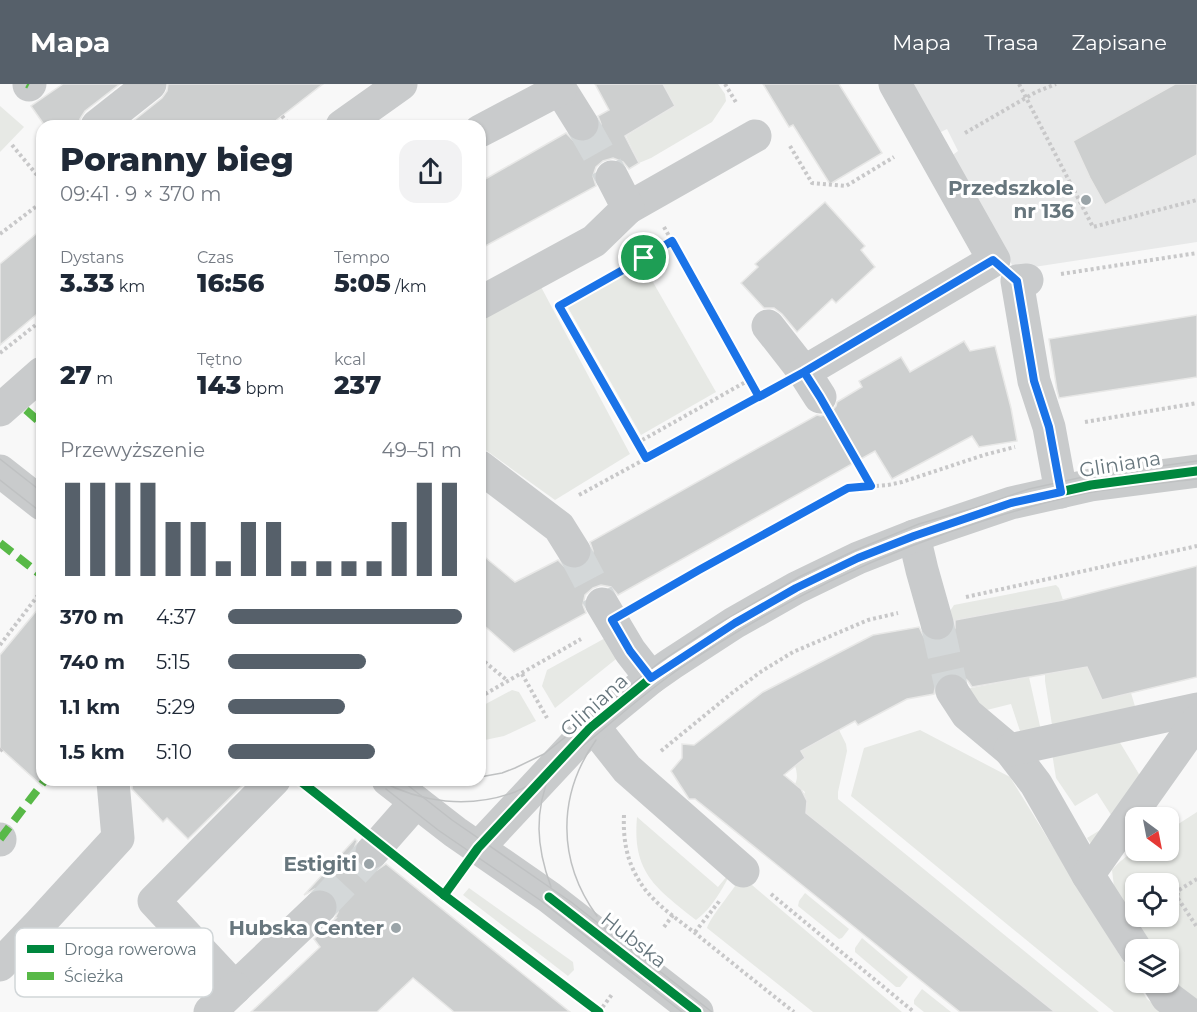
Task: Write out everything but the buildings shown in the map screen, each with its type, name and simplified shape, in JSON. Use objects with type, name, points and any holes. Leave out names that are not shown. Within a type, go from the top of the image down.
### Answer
[{"type":"street","points":[[105,120],[150,84]]},
{"type":"street","points":[[350,120],[401,84]]},
{"type":"street","points":[[896,84],[929,145],[1013,273],[1034,381],[1049,427],[1061,492]]},
{"type":"street","points":[[486,128],[559,86],[582,124]]},
{"type":"street","points":[[486,300],[594,242],[638,203],[755,136]]},
{"type":"street","points":[[612,177],[638,203]]},
{"type":"street","points":[[768,326],[812,384],[1013,273]]},
{"type":"street","points":[[0,410],[36,378]]},
{"type":"street","points":[[0,471],[36,499]]},
{"type":"street","name":"Gliniana","points":[[478,848],[593,726],[651,678],[735,623],[796,588],[858,558],[1011,503],[1092,484],[1197,471]]},
{"type":"street","points":[[486,472],[559,527],[574,551]]},
{"type":"street","points":[[914,536],[938,623]]},
{"type":"street","points":[[607,612],[630,651],[651,678]]},
{"type":"street","points":[[952,691],[967,714],[1010,750],[1036,784],[1088,875],[1129,939]]},
{"type":"street","points":[[1010,750],[1197,709]]},
{"type":"street","points":[[1088,875],[1197,721]]},
{"type":"street","points":[[593,726],[627,769],[743,871]]},
{"type":"street","points":[[35,928],[118,838],[112,786]]},
{"type":"street","points":[[179,928],[154,901],[268,786]]},
{"type":"street","name":"Hubska","points":[[396,786],[478,848],[549,897],[697,1012]]},
{"type":"street","points":[[372,852],[416,802]]},
{"type":"street","points":[[210,1012],[321,907]]},
{"type":"street","points":[[0,965],[15,949]]},
{"type":"street","points":[[213,964],[235,988]]},
{"type":"street","points":[[1165,993],[1186,1012]]},
{"type":"path","points":[[1021,84],[1093,227],[1197,200]]},
{"type":"path","points":[[755,136],[784,137],[812,183],[846,186],[1056,84]]},
{"type":"path","points":[[282,116],[285,120]]},
{"type":"path","points":[[12,145],[36,174]]},
{"type":"path","points":[[638,203],[672,241],[759,397]]},
{"type":"path","points":[[0,234],[36,207]]},
{"type":"path","points":[[646,458],[559,306],[672,241]]},
{"type":"path","points":[[1013,273],[1119,264],[1197,253]]},
{"type":"path","points":[[0,353],[36,325]]},
{"type":"path","points":[[637,443],[749,380]]},
{"type":"path","points":[[543,515],[759,397],[812,384],[871,486]]},
{"type":"path","points":[[486,694],[522,674],[607,612],[699,570],[848,488],[902,482],[1026,444],[1049,427],[1197,403]]},
{"type":"path","points":[[0,645],[36,598]]},
{"type":"path","points":[[486,663],[508,681]]},
{"type":"path","points":[[522,674],[547,718]]},
{"type":"path","points":[[637,777],[631,784],[624,803],[627,857],[637,878],[650,895],[673,915],[794,1012]]},
{"type":"path","points":[[694,932],[743,871],[914,1012]]},
{"type":"path","points":[[1197,879],[1179,890],[1177,897],[1197,927]]},
{"type":"path","points":[[664,927],[673,915]]},
{"type":"path","points":[[599,1012],[613,993]]},
{"type":"shaded area","points":[[663,84],[718,84],[725,94],[726,101],[712,122],[639,163],[626,136],[675,106]]},
{"type":"shaded area","name":"Przedszkole nr 136","points":[[908,84],[1197,84],[1197,242],[1015,270],[950,157],[958,151],[947,129],[937,134]]},
{"type":"shaded area","points":[[0,106],[24,127],[0,152]]},
{"type":"shaded area","points":[[642,263],[716,392],[641,435],[567,306]]},
{"type":"shaded area","points":[[540,285],[630,454],[555,500],[486,450],[486,315]]},
{"type":"shaded area","points":[[1056,585],[1063,600],[951,621],[950,611],[954,605]]},
{"type":"shaded area","points":[[609,636],[616,659],[555,708],[542,686],[547,670]]},
{"type":"shaded area","points":[[1087,667],[1102,700],[1131,693],[1137,713],[1053,731],[1045,674]]},
{"type":"shaded area","points":[[1029,677],[1042,735],[1022,737],[1011,704],[983,711],[966,689]]},
{"type":"shaded area","points":[[512,690],[519,692],[536,721],[504,736],[486,740],[486,704]]},
{"type":"shaded area","points":[[839,730],[847,751],[838,799],[1099,1012],[1054,1012],[806,813],[805,792],[795,784],[797,775],[795,766],[805,758],[801,751]]},
{"type":"shaded area","points":[[920,730],[1010,777],[1125,963],[1125,993],[1143,993],[1163,1012],[1114,1012],[851,796],[864,748]]},
{"type":"shaded area","points":[[1119,741],[1145,784],[1129,807],[1125,807],[1125,813],[1097,853],[1087,838],[1115,821],[1097,793],[1075,806],[1056,778],[1052,753]]},
{"type":"shaded area","points":[[1197,812],[1197,1003],[1179,987],[1179,939],[1146,939],[1139,927],[1179,927],[1179,873],[1125,873],[1125,905],[1114,887],[1112,870],[1125,858],[1125,861],[1179,861],[1179,824]]},
{"type":"shaded area","points":[[637,817],[718,887],[733,869],[713,903],[696,920],[658,888],[643,866],[636,836]]},
{"type":"shaded area","points":[[737,883],[752,885],[902,1012],[813,1012],[707,928]]},
{"type":"shaded area","points":[[469,888],[573,962],[574,970],[568,976],[463,895]]},
{"type":"shaded area","points":[[805,893],[849,929],[842,938],[839,939],[798,906]]},
{"type":"shaded area","points":[[862,938],[908,977],[900,987],[896,987],[855,952]]},
{"type":"shaded area","points":[[922,989],[951,1012],[924,1012],[914,1004],[914,1000]]},
{"type":"tunnel","points":[[582,124],[612,177]]},
{"type":"tunnel","points":[[574,551],[602,604]]},
{"type":"tunnel","points":[[937,623],[952,691]]},
{"type":"tunnel","points":[[320,907],[372,852]]},
{"type":"tram line","points":[[0,459],[36,487]]},
{"type":"tram line","points":[[486,776],[502,773],[544,754],[660,662],[708,630],[799,577],[856,550],[919,524],[1029,489],[1083,477],[1197,461]]},
{"type":"tram line","points":[[391,786],[428,798],[463,802],[480,801],[515,792],[548,773],[656,686],[719,643],[793,600],[870,563],[950,532],[1055,500],[1106,490],[1197,479]]},
{"type":"tram line","points":[[0,480],[36,508]]},
{"type":"tram line","points":[[596,740],[583,761],[574,783],[567,828],[574,873],[597,916]]},
{"type":"tram line","points":[[551,771],[542,801],[539,829],[542,857],[551,887]]},
{"type":"tram line","points":[[409,786],[452,820],[571,902],[712,1012]]},
{"type":"tram line","points":[[386,789],[438,830],[540,900],[682,1012]]},
{"type":"marked path","points":[[26,410],[36,419]]},
{"type":"marked path","points":[[0,543],[36,571]]},
{"type":"marked path","points":[[0,839],[40,786]]},
{"type":"cycle path","points":[[444,895],[478,848],[590,728],[671,664],[734,623],[796,588],[858,558],[1011,503],[1091,485],[1197,471]]},
{"type":"cycle path","points":[[307,786],[444,895],[599,1012]]},
{"type":"cycle path","points":[[549,897],[697,1012]]},
{"type":"place","name":"Przedszkole nr 136","points":[[1086,200]]},
{"type":"place","name":"Estigiti","points":[[369,864]]},
{"type":"place","name":"Hubska Center","points":[[396,928]]},
{"type":"route","points":[[644,258],[559,306],[646,458],[804,372],[993,260],[1017,281],[1034,381],[1049,427],[1061,492],[1011,503],[858,558],[796,588],[735,623],[651,678],[630,651],[612,620],[848,488],[871,486],[804,372],[759,397],[672,241],[644,258]]}]
